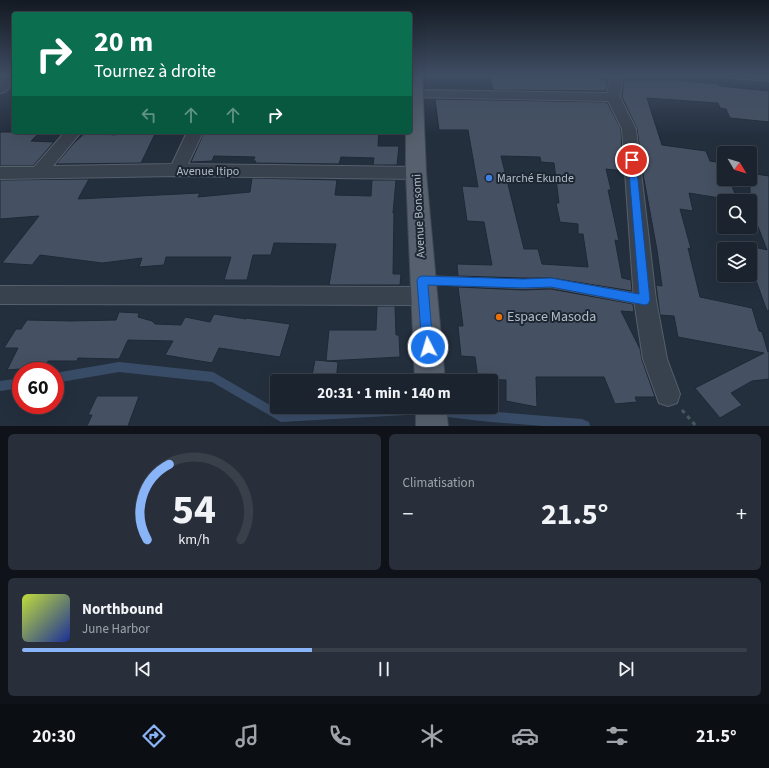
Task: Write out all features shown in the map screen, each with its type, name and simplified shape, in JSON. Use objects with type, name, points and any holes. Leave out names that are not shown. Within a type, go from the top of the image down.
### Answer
[{"type":"main road","name":"Avenue Bonsomi","points":[[413,95],[416,173],[429,371]]},
{"type":"main road","points":[[431,414],[432,426]]},
{"type":"street","points":[[578,95],[613,97],[629,129],[645,300],[655,359],[668,394]]},
{"type":"street","points":[[38,173],[71,134]]},
{"type":"street","points":[[177,170],[194,134]]},
{"type":"street","name":"Avenue Itipo","points":[[0,173],[177,170],[416,173]]},
{"type":"street","points":[[0,295],[423,288]]},
{"type":"lane","points":[[423,288],[551,283],[645,300]]},
{"type":"building","points":[[622,95],[769,95],[769,122],[730,118],[726,109],[720,108],[718,103],[647,98],[662,145],[706,151],[710,161],[717,162],[717,186],[732,186],[735,194],[717,194],[717,198],[689,193],[693,211],[680,209],[691,249],[688,248],[700,297],[752,308],[759,331],[762,332],[768,352],[769,351],[769,379],[752,381],[731,393],[742,405],[720,418],[695,388],[764,353],[678,337],[674,316],[660,315],[656,285],[662,286],[637,129]]},
{"type":"building","points":[[435,99],[607,102],[621,129],[623,171],[606,169],[611,190],[608,190],[619,241],[615,240],[622,278],[631,280],[632,291],[551,278],[458,276],[457,264],[492,265],[484,222],[467,221],[462,186],[478,187],[468,130],[439,130]],"holes":[[[501,156],[540,157],[541,162],[554,163],[559,203],[556,203],[560,222],[578,224],[578,234],[583,234],[588,267],[542,264],[538,249],[524,249]]]},
{"type":"building","points":[[0,132],[12,132],[12,134],[38,134],[31,141],[54,142],[33,166],[0,166]]},
{"type":"building","points":[[84,134],[155,134],[141,163],[56,164]]},
{"type":"building","points":[[203,134],[379,134],[378,146],[399,146],[397,165],[373,165],[374,158],[341,157],[339,164],[255,163],[256,161],[253,161],[255,157],[214,156],[212,161],[191,162]]},
{"type":"building","points":[[757,174],[769,176],[769,310],[767,311],[757,282],[757,248],[767,250],[757,224],[757,194],[750,194],[750,186],[757,186]]},
{"type":"building","points":[[252,178],[337,180],[335,195],[371,196],[372,180],[396,180],[393,213],[393,274],[401,274],[400,285],[329,285],[336,244],[274,243],[271,255],[253,255],[247,280],[224,280],[231,257],[166,257],[164,265],[139,267],[142,258],[102,263],[40,255],[32,265],[2,263],[39,216],[0,219],[0,180],[89,179],[78,199],[200,193],[198,197],[250,192]]},
{"type":"building","points":[[458,287],[523,290],[551,289],[633,304],[634,312],[621,311],[640,349],[642,360],[655,397],[635,397],[637,402],[615,404],[604,377],[536,377],[537,407],[506,401],[506,380],[498,380],[498,374],[477,374],[475,357],[461,356],[458,326],[463,326]]},
{"type":"building","points":[[377,306],[395,306],[396,335],[399,335],[400,357],[326,361],[329,330],[376,330]]},
{"type":"building","points":[[119,312],[139,313],[138,317],[152,321],[155,324],[181,325],[185,317],[210,322],[214,314],[290,324],[280,357],[219,348],[212,363],[165,355],[173,341],[128,340],[119,359],[78,358],[77,361],[12,362],[12,370],[7,370],[18,348],[4,348],[16,329],[21,329],[27,320],[116,320]]},
{"type":"building","points":[[315,360],[338,362],[337,374],[312,374]]},
{"type":"building","points":[[97,396],[139,396],[128,426],[87,426],[92,415],[88,415]]},
{"type":"waterway","points":[[64,376],[119,367],[213,377],[270,411]]},
{"type":"waterway","points":[[0,386],[12,384]]},
{"type":"waterway","points":[[276,414],[281,417],[335,414]]},
{"type":"waterway","points":[[464,414],[582,424],[585,426]]},
{"type":"place","name":"Marché Ekunde","points":[[489,178]]},
{"type":"place","name":"Espace Masoda","points":[[499,317]]},
{"type":"route","points":[[428,347],[423,280],[523,284],[551,283],[645,300],[632,160]]}]
